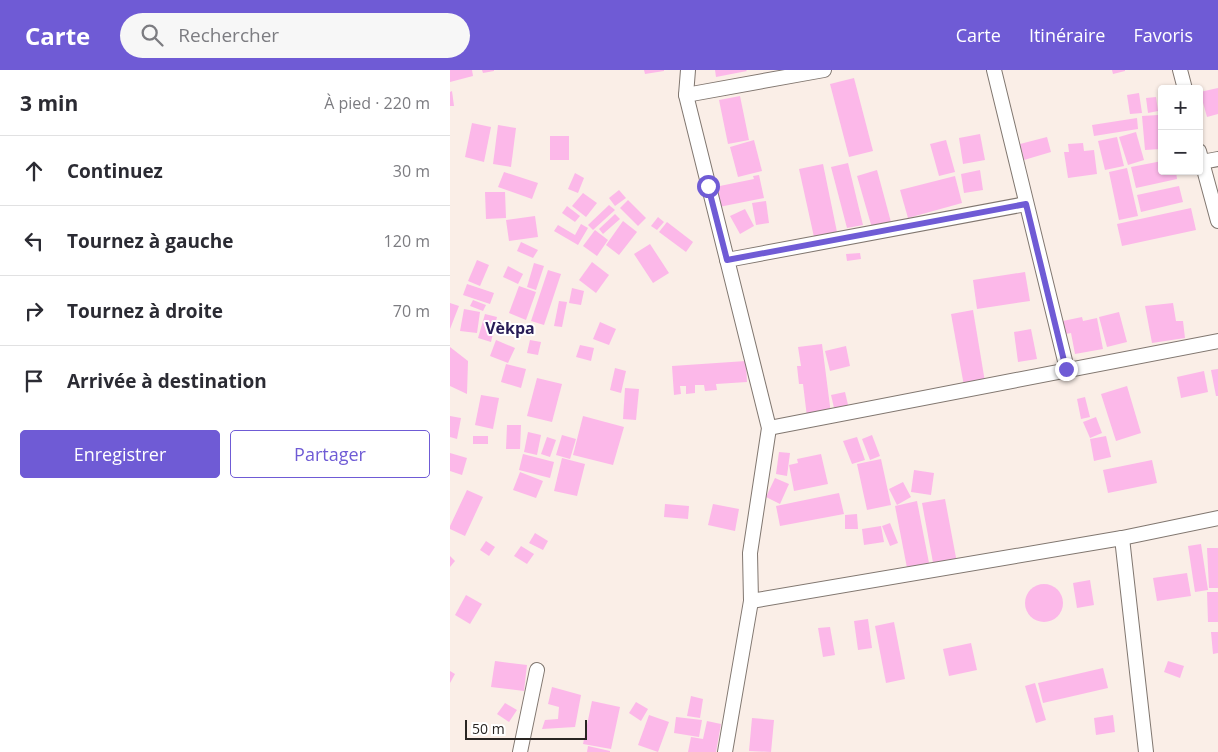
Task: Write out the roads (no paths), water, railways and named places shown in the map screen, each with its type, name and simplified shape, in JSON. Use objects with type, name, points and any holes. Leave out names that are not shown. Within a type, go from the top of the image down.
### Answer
[{"type":"street","points":[[688,70],[686,95],[769,428],[750,553],[750,601],[725,752]]},
{"type":"street","points":[[686,95],[824,70]]},
{"type":"street","points":[[994,70],[1066,369]]},
{"type":"street","points":[[1180,70],[1184,85]]},
{"type":"street","points":[[1203,156],[1218,159]]},
{"type":"street","points":[[1203,164],[1218,221]]},
{"type":"street","points":[[727,260],[1026,204]]},
{"type":"street","points":[[769,428],[1218,341]]},
{"type":"street","points":[[750,601],[1122,538],[1218,518]]},
{"type":"street","points":[[1122,538],[1146,752]]},
{"type":"street","points":[[520,752],[537,670]]},
{"type":"district","name":"Vèkpa","points":[[510,328]]}]
